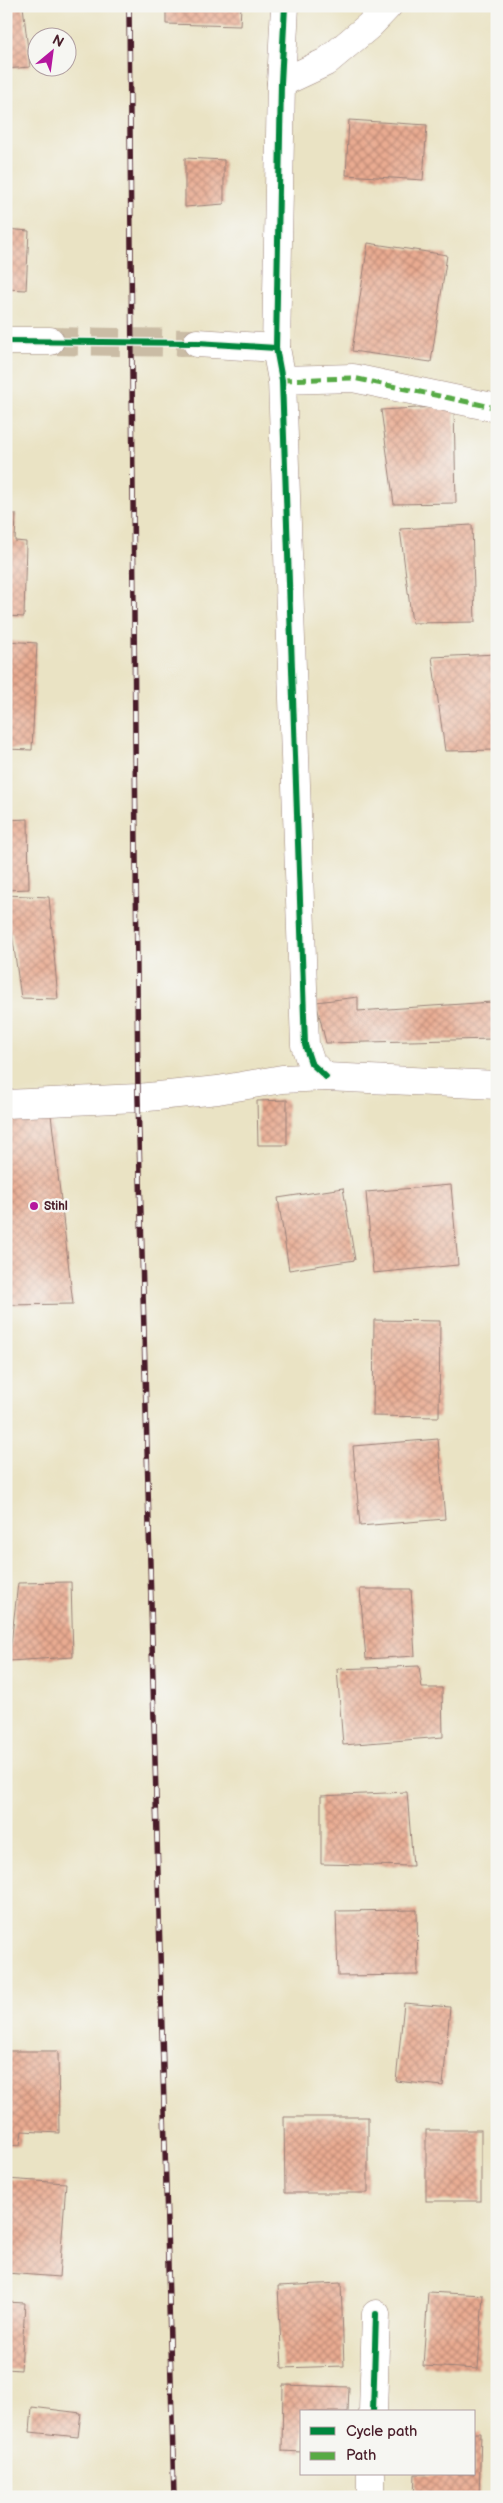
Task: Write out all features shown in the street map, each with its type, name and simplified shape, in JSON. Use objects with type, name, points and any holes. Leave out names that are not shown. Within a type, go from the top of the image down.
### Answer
[{"type":"street","points":[[285,6],[281,83],[276,348],[282,380],[306,1045],[311,1064],[326,1077]]},
{"type":"street","points":[[281,83],[326,62],[369,26],[388,6]]},
{"type":"street","points":[[6,341],[50,341]]},
{"type":"street","points":[[196,343],[276,348]]},
{"type":"street","points":[[282,380],[353,378],[497,408]]},
{"type":"street","points":[[282,1079],[296,1063],[306,1045]]},
{"type":"street","points":[[6,1104],[138,1098],[218,1090],[282,1079],[326,1077],[497,1085]]},
{"type":"street","points":[[373,2410],[376,2314]]},
{"type":"street","points":[[371,2497],[372,2476]]},
{"type":"building","points":[[6,6],[23,6],[28,67],[6,69]]},
{"type":"building","points":[[166,6],[241,6],[240,26],[166,24]]},
{"type":"building","points":[[349,120],[427,125],[423,180],[346,175]]},
{"type":"building","points":[[185,158],[224,160],[224,204],[185,207]]},
{"type":"building","points":[[6,229],[29,231],[26,290],[6,289]]},
{"type":"building","points":[[368,243],[447,255],[431,362],[352,351]]},
{"type":"building","points":[[454,406],[456,503],[394,504],[381,410]]},
{"type":"building","points":[[6,514],[16,514],[15,541],[26,542],[24,617],[6,616]]},
{"type":"building","points":[[472,525],[475,622],[412,623],[400,529]]},
{"type":"building","points":[[6,641],[37,643],[32,750],[6,749]]},
{"type":"building","points":[[497,654],[497,750],[445,751],[432,657]]},
{"type":"building","points":[[28,819],[29,889],[6,890],[6,820]]},
{"type":"building","points":[[6,895],[49,897],[58,999],[21,998],[12,933],[6,934]]},
{"type":"building","points":[[358,997],[358,1011],[492,1002],[493,1039],[326,1043],[316,1002]]},
{"type":"building","points":[[287,1100],[287,1145],[258,1145],[257,1101]]},
{"type":"building","name":"Stihl","points":[[50,1106],[73,1304],[6,1305],[6,1109]]},
{"type":"building","points":[[451,1185],[458,1265],[373,1273],[366,1192]]},
{"type":"building","points":[[343,1188],[355,1260],[289,1270],[278,1198]]},
{"type":"building","points":[[374,1320],[440,1321],[439,1417],[373,1416]]},
{"type":"building","points":[[438,1439],[445,1519],[360,1526],[353,1446]]},
{"type":"building","points":[[71,1582],[73,1657],[9,1661],[18,1583]]},
{"type":"building","points":[[360,1589],[411,1589],[415,1656],[366,1659]]},
{"type":"building","points":[[419,1666],[422,1688],[442,1688],[443,1737],[343,1745],[337,1669]]},
{"type":"building","points":[[407,1792],[413,1866],[321,1864],[321,1796]]},
{"type":"building","points":[[417,1910],[418,1975],[338,1976],[336,1911]]},
{"type":"building","points":[[404,2003],[450,2007],[443,2086],[396,2081]]},
{"type":"building","points":[[6,2051],[58,2051],[59,2133],[22,2131],[20,2145],[6,2146]]},
{"type":"building","points":[[284,2117],[368,2117],[368,2193],[285,2193]]},
{"type":"building","points":[[426,2130],[481,2130],[481,2201],[426,2201]]},
{"type":"building","points":[[6,2179],[66,2183],[59,2277],[6,2273]]},
{"type":"building","points":[[341,2283],[344,2366],[282,2368],[278,2286]]},
{"type":"building","points":[[428,2292],[483,2295],[478,2369],[423,2366]]},
{"type":"building","points":[[6,2302],[25,2303],[21,2370],[6,2369]]},
{"type":"building","points":[[283,2385],[349,2387],[348,2410],[300,2410],[300,2452],[282,2451]]},
{"type":"building","points":[[32,2407],[81,2413],[78,2437],[30,2432]]},
{"type":"building","points":[[476,2433],[481,2433],[479,2497],[414,2497],[415,2476],[476,2476]]},
{"type":"tunnel","points":[[50,341],[197,343]]},
{"type":"railway","points":[[129,6],[138,1098],[174,2497]]},
{"type":"marked path","points":[[282,380],[353,378],[497,408]]},
{"type":"cycle path","points":[[285,6],[281,83],[276,348],[282,380],[305,1045],[311,1063],[326,1077]]},
{"type":"cycle path","points":[[6,341],[197,343],[276,348]]},
{"type":"cycle path","points":[[373,2410],[376,2314]]},
{"type":"place","name":"Stihl","points":[[34,1206]]}]
